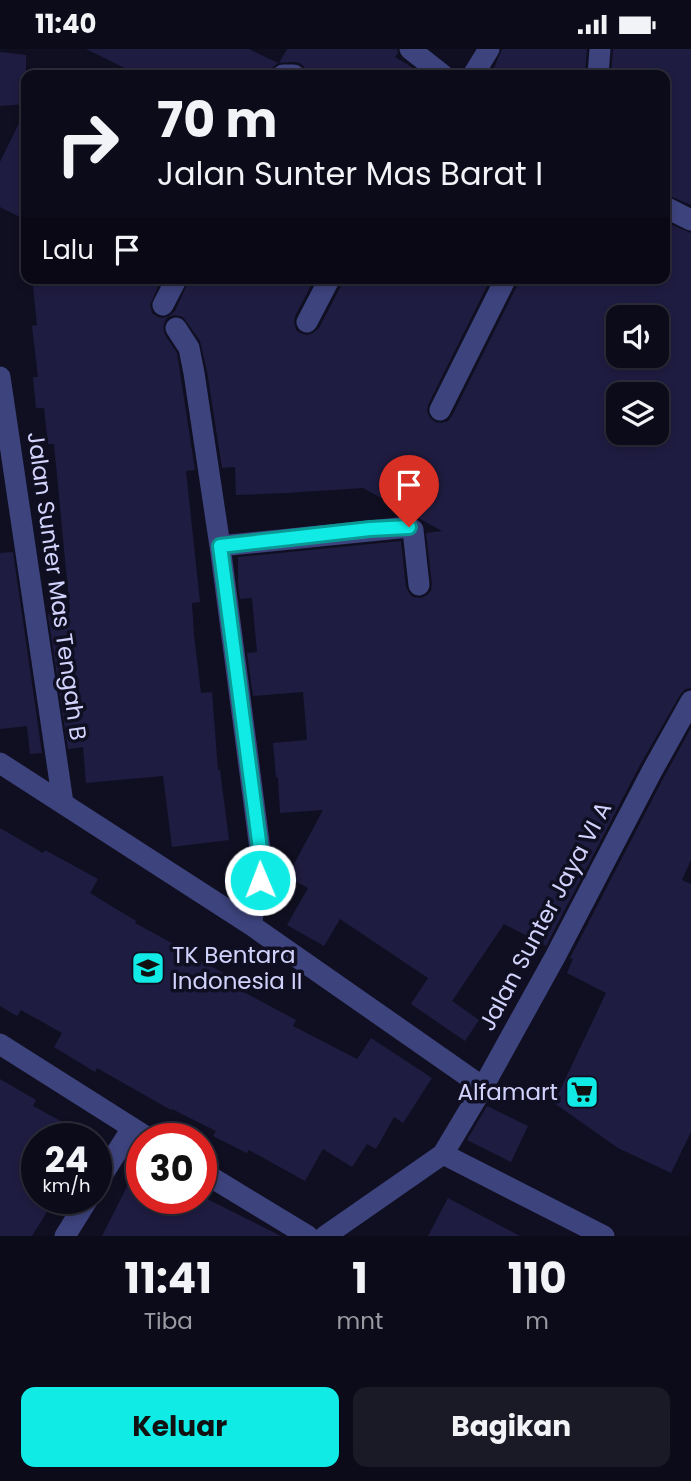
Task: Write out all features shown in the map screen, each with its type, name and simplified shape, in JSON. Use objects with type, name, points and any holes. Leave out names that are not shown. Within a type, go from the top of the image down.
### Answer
[{"type":"street","points":[[410,49],[437,70]]},
{"type":"street","points":[[476,70],[489,49]]},
{"type":"street","points":[[598,70],[600,49]]},
{"type":"street","points":[[670,210],[691,220]]},
{"type":"street","points":[[163,305],[174,284]]},
{"type":"street","points":[[307,322],[327,284]]},
{"type":"street","points":[[440,410],[503,284]]},
{"type":"street","points":[[176,328],[189,348],[194,373],[260,849],[260,880],[251,925]]},
{"type":"street","name":"Jalan Sunter Mas Tengah B","points":[[0,377],[63,803]]},
{"type":"street","points":[[220,546],[409,527],[413,530],[419,585]]},
{"type":"street","name":"Jalan Sunter Jaya VI A","points":[[443,1154],[484,1087],[691,701]]},
{"type":"street","points":[[0,763],[251,925],[484,1087]]},
{"type":"street","points":[[0,1044],[126,1124]]},
{"type":"street","points":[[112,1167],[126,1151]]},
{"type":"street","points":[[325,1236],[443,1154],[604,1236]]},
{"type":"street","points":[[217,1181],[308,1236]]},
{"type":"street","points":[[65,1236],[79,1214]]},
{"type":"building","points":[[86,49],[249,49],[278,63],[271,70],[129,70]]},
{"type":"building","points":[[287,49],[397,49],[395,57],[415,70],[306,70],[300,63],[279,63]]},
{"type":"building","points":[[502,49],[587,49],[585,70],[493,70]]},
{"type":"building","points":[[613,49],[691,49],[691,205],[670,196],[670,70],[611,70]]},
{"type":"building","points":[[0,52],[26,55],[26,70],[21,70],[21,104],[0,106]]},
{"type":"building","points":[[21,119],[21,218],[0,207],[0,162]]},
{"type":"building","points":[[670,224],[691,233],[691,688],[685,689],[680,695],[640,765],[546,946],[504,924],[452,1001],[479,1020],[465,1041],[411,1004],[428,978],[340,919],[324,946],[287,925],[308,888],[287,877],[323,810],[280,813],[273,743],[307,740],[303,692],[253,696],[247,653],[257,652],[252,598],[240,599],[238,583],[238,557],[401,541],[406,587],[413,597],[421,598],[431,591],[432,584],[426,533],[442,531],[363,488],[236,495],[235,467],[222,468],[200,341],[183,317],[168,317],[163,328],[177,353],[195,470],[186,471],[200,602],[192,603],[194,635],[201,693],[212,692],[218,770],[229,840],[172,847],[163,776],[86,783],[83,747],[68,749],[48,614],[70,612],[54,444],[48,444],[44,408],[36,408],[33,377],[38,377],[32,326],[37,325],[33,286],[159,284],[150,305],[152,313],[163,318],[175,311],[187,284],[312,284],[294,322],[296,330],[307,335],[319,328],[342,284],[488,284],[428,405],[427,411],[435,422],[448,421],[518,284],[670,284]]},
{"type":"building","points":[[13,552],[42,753],[30,754],[27,726],[0,729],[0,553]]},
{"type":"building","points":[[691,728],[691,860],[682,880],[691,884],[691,1132],[671,1173],[618,1148],[554,1103],[606,993],[567,973],[573,959],[570,958]]},
{"type":"building","points":[[0,828],[43,853],[45,850],[98,879],[90,893],[136,921],[135,923],[190,953],[189,955],[241,982],[238,989],[296,1020],[293,1026],[357,1059],[371,1038],[432,1078],[403,1123],[394,1117],[376,1149],[367,1144],[352,1167],[323,1149],[305,1181],[249,1150],[247,1153],[217,1138],[217,1123],[200,1123],[171,1110],[97,1068],[95,1072],[54,1047],[62,1033],[21,1010],[17,1016],[0,1006]]},
{"type":"building","points":[[0,1079],[36,1100],[33,1106],[64,1123],[21,1123],[21,1214],[46,1214],[32,1236],[0,1236]]},
{"type":"building","points":[[487,1106],[528,1126],[511,1162],[467,1140]]},
{"type":"building","points":[[126,1189],[126,1214],[217,1214],[217,1204],[281,1236],[102,1236]]},
{"type":"building","points":[[448,1198],[520,1236],[428,1236]]},
{"type":"place","name":"TK Bentara Indonesia II","points":[[148,968]]},
{"type":"place","name":"Alfamart","points":[[582,1092]]},
{"type":"route","points":[[260,880],[260,849],[220,546],[409,527]]}]
